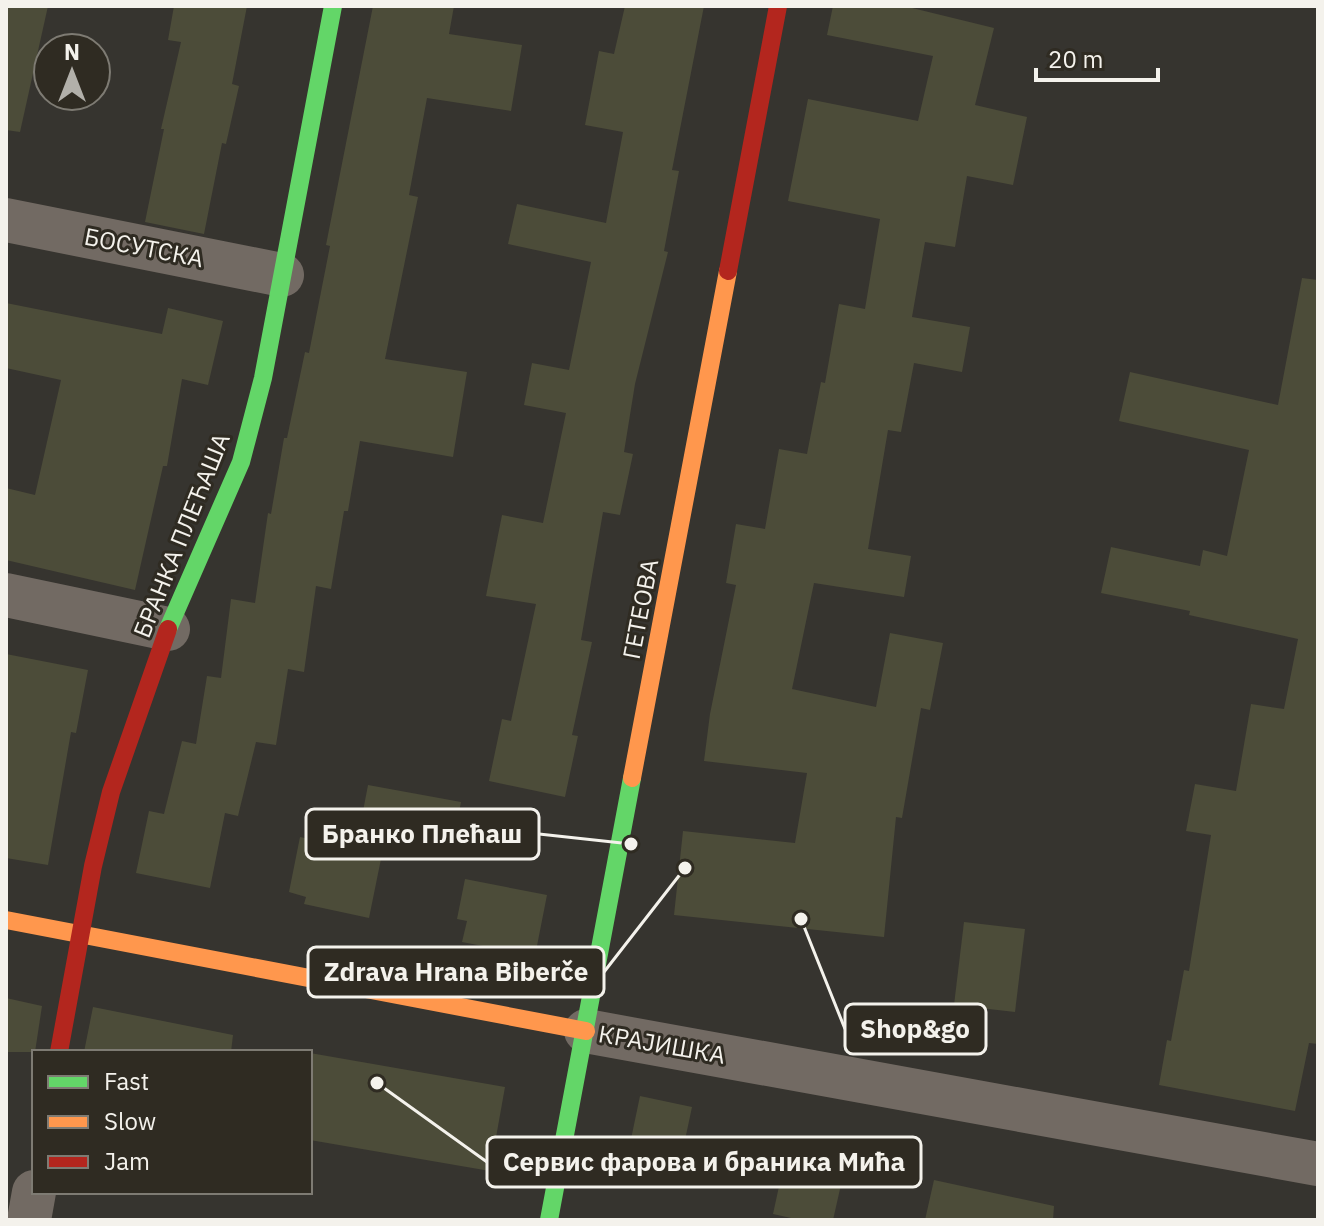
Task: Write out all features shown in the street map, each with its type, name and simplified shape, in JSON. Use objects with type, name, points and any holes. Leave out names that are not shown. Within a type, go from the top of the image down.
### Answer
[{"type":"main road","name":"БРАНКА ПЛЕЋАША","points":[[59,1050],[93,866],[111,792],[168,629],[241,462],[263,378],[333,6]]},
{"type":"main road","name":"ГЕТЕОВА","points":[[549,1220],[778,6]]},
{"type":"main road","name":"КРАЈИШКА","points":[[6,920],[586,1031]]},
{"type":"street","name":"БОСУТСКА","points":[[6,220],[282,275]]},
{"type":"street","points":[[6,595],[168,629]]},
{"type":"street","name":"КРАЈИШКА","points":[[586,1031],[1318,1164]]},
{"type":"street","points":[[29,1220],[34,1194]]},
{"type":"building","points":[[6,6],[48,6],[42,32],[32,32],[32,78],[20,132],[6,130]]},
{"type":"building","points":[[174,6],[247,6],[232,84],[239,86],[226,144],[222,143],[204,234],[145,222],[164,129],[161,129],[181,42],[168,40]]},
{"type":"building","points":[[373,6],[454,6],[449,34],[522,45],[511,111],[427,98],[409,195],[418,197],[385,359],[467,372],[453,457],[360,441],[331,589],[316,586],[304,672],[288,669],[276,745],[256,742],[238,816],[225,813],[210,888],[136,873],[149,811],[164,814],[182,741],[196,744],[207,676],[221,678],[231,599],[255,603],[268,513],[271,514],[284,438],[287,438],[305,352],[309,353],[330,246],[326,245]]},
{"type":"building","points":[[625,6],[704,6],[672,170],[679,171],[664,251],[668,252],[635,384],[624,452],[633,454],[620,515],[603,512],[581,640],[592,642],[572,735],[578,736],[565,797],[489,781],[502,719],[511,721],[536,604],[486,596],[502,515],[543,523],[566,413],[524,405],[532,363],[569,370],[591,262],[508,244],[517,204],[606,223],[623,132],[585,125],[599,51],[614,54]]},
{"type":"building","points":[[833,6],[904,6],[994,28],[975,105],[1027,117],[1013,185],[967,176],[955,247],[925,242],[912,317],[970,327],[962,372],[914,363],[901,432],[888,430],[868,549],[911,556],[904,597],[814,583],[792,689],[876,707],[890,633],[943,643],[930,710],[921,708],[902,818],[896,817],[884,937],[674,915],[683,831],[795,843],[807,773],[704,761],[710,714],[736,585],[726,583],[736,524],[765,529],[779,449],[807,454],[821,382],[825,383],[839,304],[865,309],[880,219],[788,201],[808,99],[918,121],[933,56],[827,35]]},
{"type":"building","points":[[1302,278],[1318,280],[1318,1044],[1309,1043],[1295,1111],[1159,1085],[1184,970],[1189,971],[1211,835],[1186,831],[1195,784],[1236,791],[1251,704],[1284,709],[1298,639],[1189,615],[1190,611],[1101,593],[1111,547],[1200,566],[1203,550],[1227,556],[1249,450],[1119,421],[1130,372],[1278,405]]},
{"type":"building","points":[[6,303],[162,334],[168,308],[223,321],[208,385],[182,379],[167,466],[163,466],[135,590],[6,560],[6,488],[35,495],[61,380],[6,368]]},
{"type":"building","points":[[6,654],[88,670],[76,733],[71,732],[48,865],[6,858]]},
{"type":"building","points":[[368,785],[461,802],[453,843],[360,827]]},
{"type":"building","points":[[300,837],[382,854],[369,918],[304,904],[306,897],[289,892]]},
{"type":"building","points":[[465,879],[547,895],[535,956],[462,942],[467,921],[457,919]]},
{"type":"building","points":[[964,922],[1025,929],[1015,1012],[954,1005]]},
{"type":"building","points":[[6,998],[42,1006],[35,1050],[6,1052]]},
{"type":"building","points":[[93,1007],[233,1035],[231,1050],[84,1050]]},
{"type":"building","points":[[312,1053],[505,1087],[490,1171],[312,1140]]},
{"type":"building","points":[[640,1096],[692,1107],[678,1173],[626,1163]]},
{"type":"building","points":[[788,1145],[847,1158],[833,1220],[800,1220],[773,1214]]},
{"type":"building","points":[[934,1180],[1054,1206],[1053,1220],[925,1220]]},
{"type":"traffic: fast","points":[[168,629],[241,462],[263,378],[333,6]]},
{"type":"traffic: fast","points":[[549,1220],[632,778]]},
{"type":"traffic: slow","points":[[632,778],[728,271]]},
{"type":"traffic: slow","points":[[6,920],[586,1031]]},
{"type":"traffic: jam","points":[[728,271],[778,6]]},
{"type":"traffic: jam","points":[[59,1050],[93,866],[111,792],[168,629]]},
{"type":"place","name":"Бранко Плећаш","points":[[631,844]]},
{"type":"place","name":"Zdrava Hrana Biberče","points":[[685,868]]},
{"type":"place","name":"Shop&go","points":[[801,919]]},
{"type":"place","name":"Сервис фарова и браника Мића","points":[[377,1083]]}]
